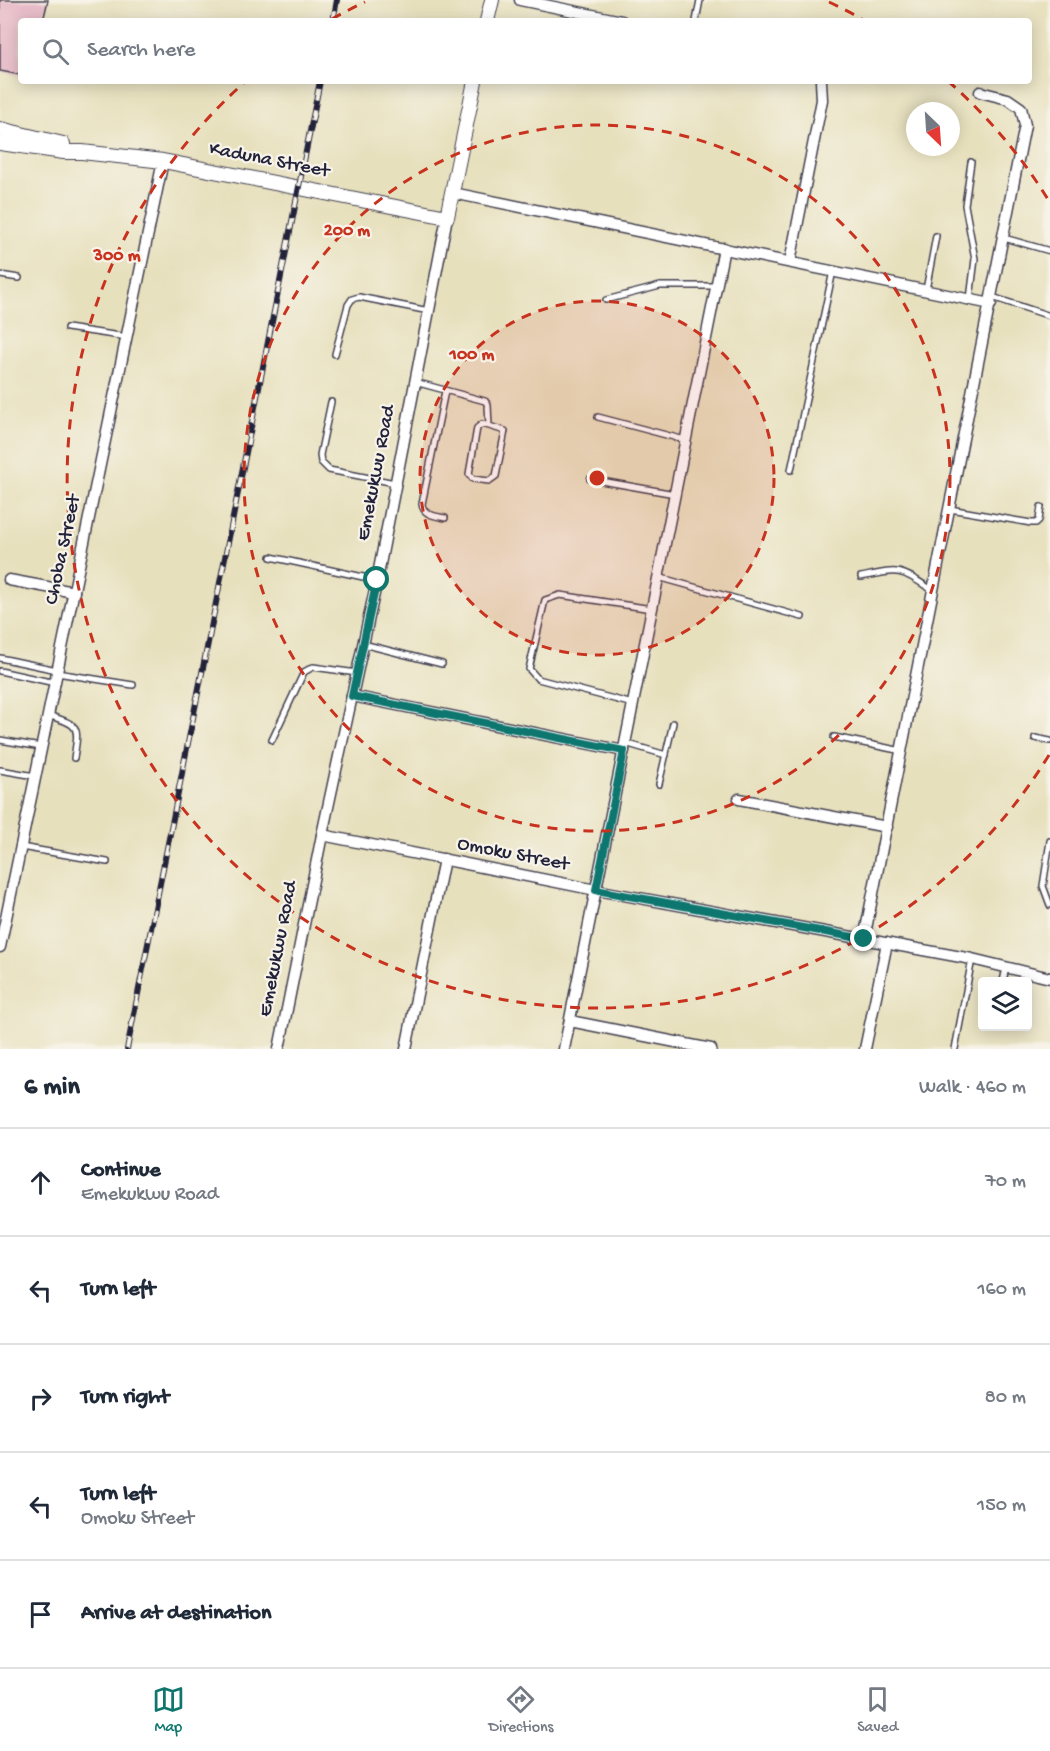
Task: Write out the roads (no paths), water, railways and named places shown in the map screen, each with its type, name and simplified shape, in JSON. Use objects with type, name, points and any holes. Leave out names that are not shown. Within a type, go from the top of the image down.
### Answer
[{"type":"street","points":[[488,18],[492,0]]},
{"type":"street","points":[[520,0],[607,18]]},
{"type":"street","name":"Emekukwu Road","points":[[279,1049],[377,580],[394,483],[474,84]]},
{"type":"street","points":[[790,262],[822,100],[821,84]]},
{"type":"street","points":[[864,939],[1025,125],[1021,108],[1008,99],[980,92]]},
{"type":"street","name":"Kaduna Street","points":[[0,129],[66,145],[82,152]]},
{"type":"street","name":"Kaduna Street","points":[[0,143],[64,153],[82,152],[163,161],[447,217]]},
{"type":"street","name":"Choba Street","points":[[0,947],[3,916],[21,847],[163,161]]},
{"type":"street","points":[[453,192],[970,299],[992,300]]},
{"type":"street","points":[[564,1049],[724,248]]},
{"type":"street","points":[[9,580],[74,592]]},
{"type":"street","points":[[352,696],[624,747]]},
{"type":"street","points":[[739,799],[887,827]]},
{"type":"street","name":"Omoku Street","points":[[322,835],[596,890],[972,959],[1050,978]]},
{"type":"street","points":[[406,1049],[444,860]]},
{"type":"street","points":[[866,1049],[887,944]]},
{"type":"street","points":[[570,1021],[711,1049]]},
{"type":"lane","points":[[697,18],[700,0]]},
{"type":"lane","points":[[970,299],[975,259],[965,205],[971,162]]},
{"type":"lane","points":[[926,290],[936,236]]},
{"type":"lane","points":[[1004,238],[1050,251]]},
{"type":"lane","points":[[791,470],[833,271]]},
{"type":"lane","points":[[0,275],[19,278]]},
{"type":"lane","points":[[606,300],[660,286],[716,286]]},
{"type":"lane","points":[[336,354],[348,305],[352,299],[359,297],[429,311]]},
{"type":"lane","points":[[992,300],[1050,316]]},
{"type":"lane","points":[[67,328],[126,337]]},
{"type":"lane","points":[[415,382],[485,401],[488,405],[489,426]]},
{"type":"lane","points":[[445,390],[422,504],[422,509],[426,513],[445,518]]},
{"type":"lane","points":[[330,402],[320,455],[324,467],[329,470],[394,483]]},
{"type":"lane","points":[[598,417],[686,440]]},
{"type":"lane","points":[[482,424],[489,426],[505,431],[496,476],[489,481],[473,479],[469,474],[477,428],[482,424]]},
{"type":"lane","points":[[590,479],[675,494]]},
{"type":"lane","points":[[950,509],[1036,523],[1039,520],[1041,507]]},
{"type":"lane","points":[[271,557],[377,580]]},
{"type":"lane","points":[[861,577],[894,571],[902,572],[934,591]]},
{"type":"lane","points":[[658,577],[802,617]]},
{"type":"lane","points":[[633,704],[538,679],[529,669],[545,600],[550,597],[560,595],[652,609]]},
{"type":"lane","points":[[363,644],[442,664]]},
{"type":"lane","points":[[0,658],[56,675]]},
{"type":"lane","points":[[272,740],[304,672],[313,668],[357,674]]},
{"type":"lane","points":[[0,671],[56,675],[133,685]]},
{"type":"lane","points":[[48,715],[71,723],[75,727],[78,733],[74,758]]},
{"type":"lane","points":[[659,784],[673,723]]},
{"type":"lane","points":[[834,737],[902,751]]},
{"type":"lane","points":[[1035,738],[1050,741]]},
{"type":"lane","points":[[0,740],[41,747]]},
{"type":"lane","points":[[624,747],[666,755]]},
{"type":"lane","points":[[0,770],[35,776]]},
{"type":"lane","points":[[1050,841],[1043,886],[1050,904]]},
{"type":"lane","points":[[21,847],[107,862]]},
{"type":"lane","points":[[955,1049],[972,959]]},
{"type":"lane","points":[[1004,977],[1006,968]]},
{"type":"railway","points":[[334,18],[337,0]]},
{"type":"railway","points":[[127,1049],[319,84]]}]
